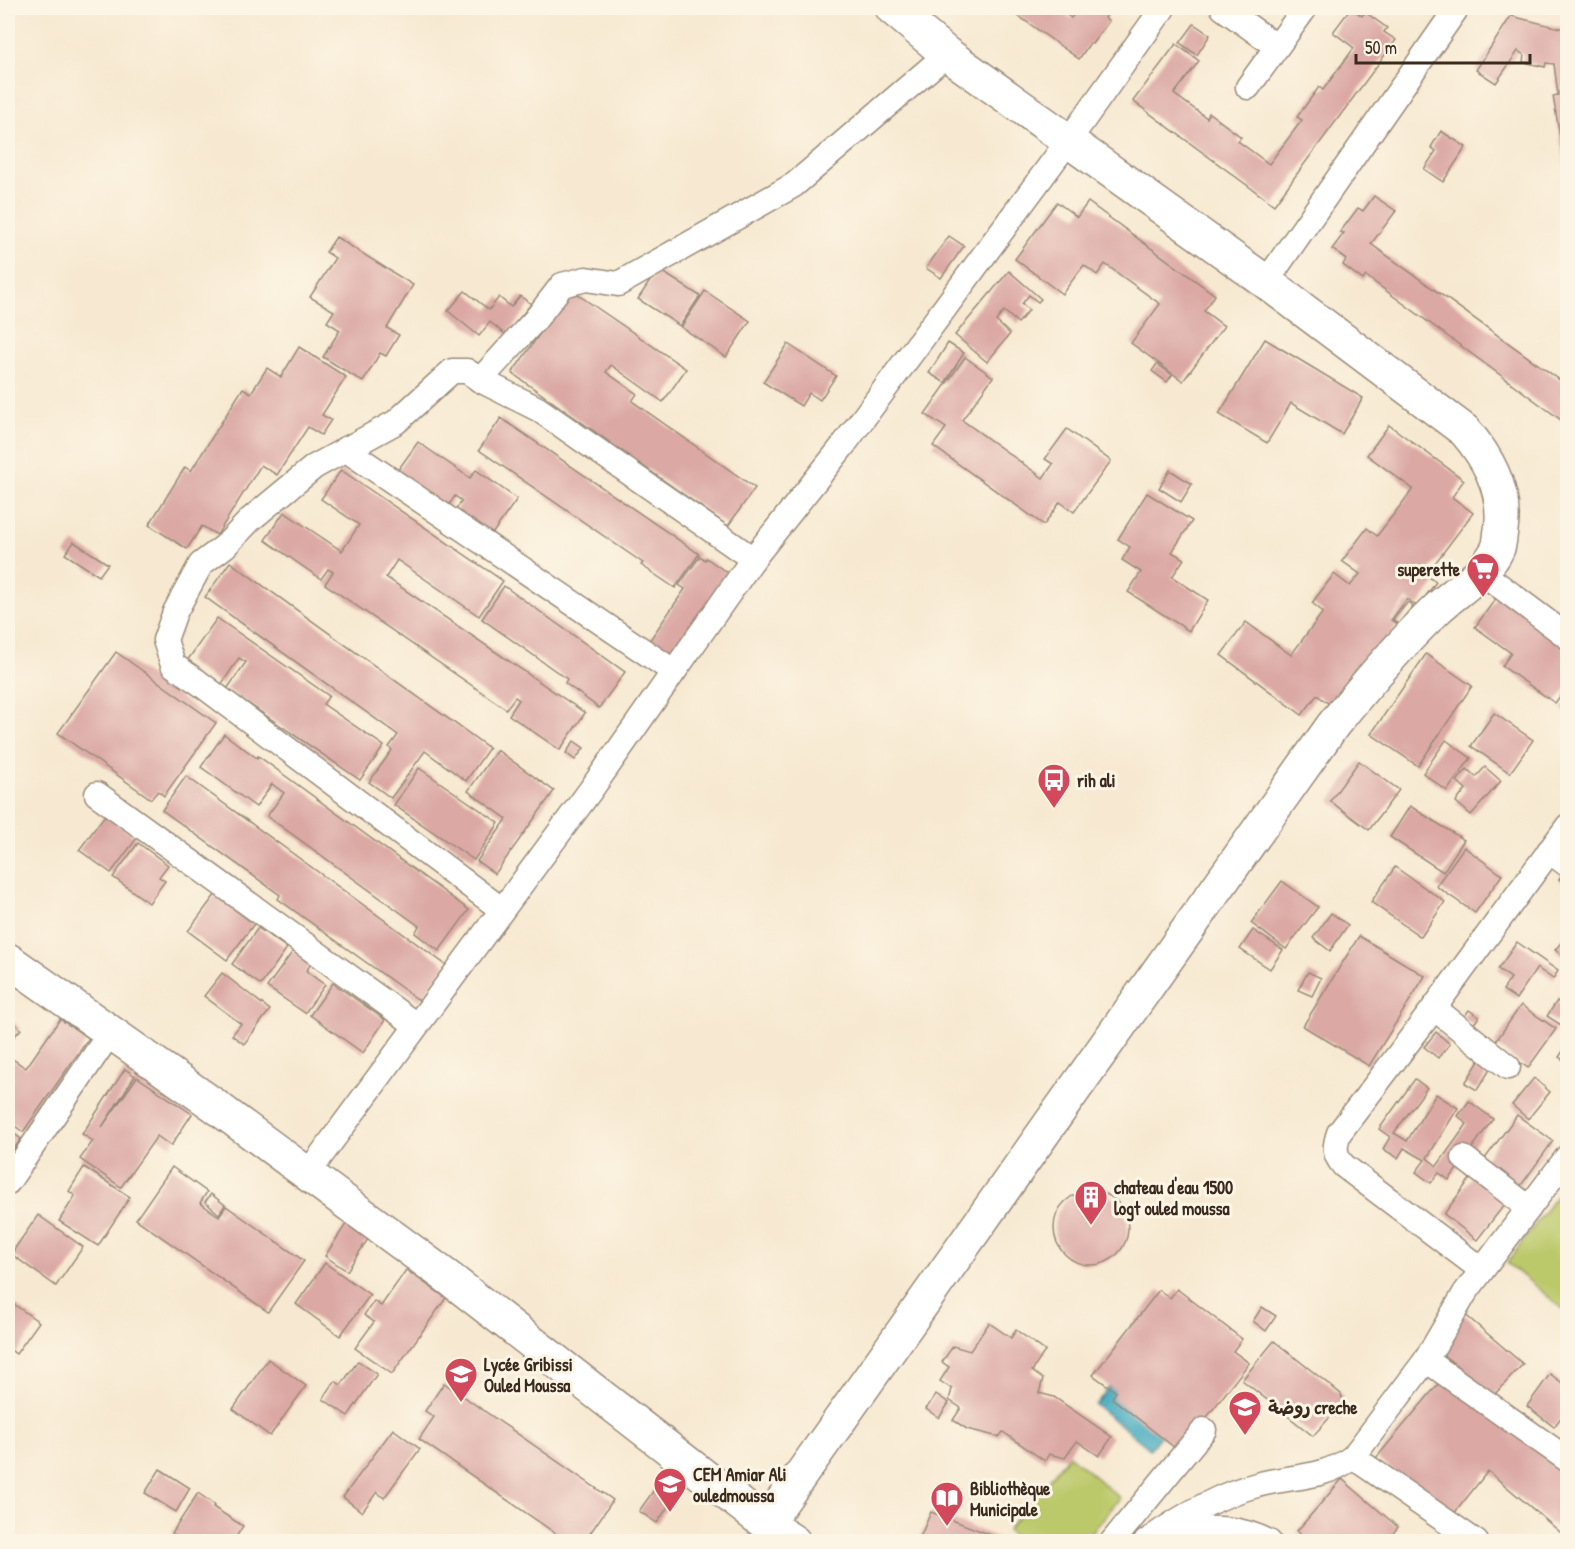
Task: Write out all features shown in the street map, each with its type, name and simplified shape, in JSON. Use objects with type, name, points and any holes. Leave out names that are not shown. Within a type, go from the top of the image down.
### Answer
[{"type":"street","points":[[766,1524],[1334,725],[1367,682],[1400,646],[1438,608],[1480,572],[1498,548],[1502,519],[1500,489],[1479,447],[1465,430],[1266,282],[946,54],[892,8]]},
{"type":"street","points":[[308,1173],[590,791],[753,559],[842,447],[1069,140],[1162,8]]},
{"type":"street","points":[[1223,8],[1276,46]]},
{"type":"street","points":[[1248,87],[1305,8]]},
{"type":"street","points":[[1266,282],[1445,11]]},
{"type":"street","points":[[480,380],[536,320],[562,285],[586,279],[618,284],[794,185],[946,54]]},
{"type":"street","points":[[501,909],[173,665],[165,640],[175,612],[201,564],[225,546],[251,519],[314,467],[396,422],[452,371],[467,371],[480,380],[538,409],[753,559]]},
{"type":"street","points":[[345,449],[673,671]]},
{"type":"street","points":[[1480,572],[1568,637]]},
{"type":"street","points":[[97,794],[416,1025]]},
{"type":"street","points":[[1482,1270],[1344,1166],[1337,1158],[1334,1146],[1339,1133],[1434,1008],[1558,858],[1568,826]]},
{"type":"street","points":[[8,960],[308,1173],[450,1279],[766,1524],[794,1542]]},
{"type":"street","points":[[1434,1008],[1508,1067]]},
{"type":"street","points":[[8,1182],[110,1033]]},
{"type":"street","points":[[1154,1536],[1223,1496],[1257,1484],[1324,1473],[1339,1467],[1353,1457],[1426,1360],[1465,1293],[1568,1156]]},
{"type":"street","points":[[1464,1158],[1529,1208]]},
{"type":"street","points":[[1426,1360],[1568,1460]]},
{"type":"street","points":[[1112,1542],[1204,1430]]},
{"type":"street","points":[[1353,1457],[1476,1542]]},
{"type":"street","points":[[1154,1536],[1225,1528],[1252,1533],[1269,1542]]},
{"type":"green space","points":[[1567,1181],[1567,1312],[1507,1263]]},
{"type":"green space","points":[[1069,1455],[1120,1498],[1085,1541],[1021,1541],[1007,1530]]},
{"type":"water","points":[[1164,1318],[1219,1362],[1150,1449],[1095,1405]]},
{"type":"building","points":[[1007,8],[1057,8],[1071,18],[1079,8],[1112,8],[1105,18],[1109,21],[1079,59]]},
{"type":"building","points":[[1351,8],[1362,16],[1365,12],[1387,28],[1384,32],[1396,40],[1274,205],[1133,101],[1176,44],[1199,61],[1174,94],[1207,118],[1209,113],[1241,137],[1238,141],[1269,164],[1302,120],[1297,117],[1319,87],[1323,90],[1354,48],[1333,32]]},
{"type":"building","points":[[1511,16],[1568,30],[1568,184],[1553,96],[1558,95],[1554,64],[1546,63],[1545,67],[1523,62],[1524,55],[1518,51],[1496,83],[1476,70]]},
{"type":"building","points":[[1194,24],[1210,35],[1197,55],[1180,43]]},
{"type":"building","points":[[1441,131],[1466,147],[1443,182],[1424,169],[1436,151],[1431,147]]},
{"type":"building","points":[[1374,196],[1396,211],[1371,244],[1568,386],[1568,425],[1366,276],[1363,280],[1343,265],[1346,259],[1332,249],[1344,233],[1340,232],[1358,208],[1363,211]]},
{"type":"building","points":[[1057,202],[1077,217],[1088,202],[1215,295],[1204,311],[1224,326],[1183,381],[1131,343],[1160,304],[1105,264],[1097,275],[1084,265],[1062,294],[1015,259]]},
{"type":"building","points":[[949,236],[964,246],[941,278],[926,268]]},
{"type":"building","points":[[336,237],[413,285],[387,328],[399,335],[386,356],[380,353],[363,382],[323,357],[340,330],[327,322],[334,311],[310,297],[335,258],[326,252]]},
{"type":"building","points":[[658,269],[700,296],[680,326],[638,299]]},
{"type":"building","points":[[1009,271],[1041,299],[1038,302],[1029,295],[1022,304],[1029,310],[1018,323],[1004,311],[996,321],[1010,334],[987,362],[955,335]]},
{"type":"building","points":[[571,290],[686,369],[663,402],[611,365],[606,372],[637,394],[632,401],[755,488],[728,526],[512,373]]},
{"type":"building","points":[[465,291],[489,310],[499,297],[511,307],[520,296],[531,304],[506,335],[490,322],[479,336],[448,311]]},
{"type":"building","points":[[705,291],[750,321],[726,357],[681,327]]},
{"type":"building","points":[[1265,339],[1363,398],[1342,434],[1291,403],[1267,443],[1219,414]]},
{"type":"building","points":[[948,343],[964,353],[945,383],[929,373]]},
{"type":"building","points":[[788,344],[836,376],[820,400],[809,393],[801,406],[763,382]]},
{"type":"building","points":[[299,347],[346,377],[322,415],[331,420],[321,435],[308,427],[277,475],[261,465],[217,535],[202,526],[187,549],[149,525],[185,467],[191,471],[243,388],[251,393],[267,368],[281,377]]},
{"type":"building","points":[[965,357],[993,377],[962,420],[1043,478],[1053,464],[1045,459],[1067,429],[1111,461],[1074,512],[1060,502],[1044,525],[933,446],[946,428],[925,414]]},
{"type":"building","points":[[1157,364],[1172,375],[1167,382],[1152,371]]},
{"type":"building","points":[[501,418],[699,554],[675,588],[641,565],[643,563],[479,450]]},
{"type":"building","points":[[1389,425],[1464,480],[1452,497],[1473,513],[1426,575],[1436,582],[1418,607],[1407,599],[1391,620],[1398,625],[1336,709],[1317,695],[1302,715],[1221,655],[1246,622],[1291,655],[1323,612],[1312,603],[1334,574],[1350,586],[1360,574],[1342,561],[1367,528],[1377,536],[1413,489],[1367,455]]},
{"type":"building","points":[[418,442],[470,478],[476,470],[517,499],[490,537],[454,512],[462,501],[455,496],[446,509],[395,474]]},
{"type":"building","points":[[341,470],[503,581],[479,616],[397,560],[386,577],[585,713],[560,750],[509,715],[519,700],[515,697],[506,709],[325,584],[333,572],[328,569],[321,579],[265,540],[284,512],[342,551],[359,525],[321,499]]},
{"type":"building","points":[[1170,470],[1192,484],[1181,502],[1159,488]]},
{"type":"building","points":[[1147,493],[1192,521],[1172,552],[1184,559],[1172,577],[1208,600],[1189,631],[1128,592],[1141,572],[1122,560],[1130,547],[1118,539]]},
{"type":"building","points":[[74,542],[108,564],[99,576],[65,554]]},
{"type":"building","points":[[700,556],[744,584],[682,673],[645,647],[685,589],[679,585]]},
{"type":"building","points":[[230,562],[489,748],[466,781],[425,751],[391,798],[369,782],[392,750],[389,747],[398,735],[205,597]]},
{"type":"building","points":[[504,586],[625,672],[599,708],[565,683],[567,679],[482,619]]},
{"type":"building","points":[[1499,594],[1568,643],[1568,686],[1555,703],[1502,666],[1511,653],[1475,627]]},
{"type":"building","points":[[1408,602],[1413,606],[1398,624],[1393,620]]},
{"type":"building","points":[[217,618],[329,696],[323,704],[384,746],[360,780],[227,689],[246,662],[239,658],[221,685],[187,661]]},
{"type":"building","points":[[116,652],[216,723],[164,796],[158,791],[151,799],[58,733]]},
{"type":"building","points":[[1426,654],[1472,686],[1418,766],[1371,734]]},
{"type":"building","points":[[1568,700],[1568,714],[1561,709]]},
{"type":"building","points":[[1494,713],[1533,740],[1510,773],[1471,746]]},
{"type":"building","points":[[224,734],[257,758],[258,756],[469,910],[439,951],[415,933],[419,926],[267,816],[284,793],[272,784],[256,807],[201,767]]},
{"type":"building","points":[[1446,740],[1471,758],[1447,791],[1423,773]]},
{"type":"building","points":[[574,741],[584,748],[575,760],[566,753]]},
{"type":"building","points":[[497,750],[554,791],[495,874],[477,861],[507,819],[468,791]]},
{"type":"building","points":[[1359,761],[1399,790],[1369,830],[1330,801]]},
{"type":"building","points":[[1485,767],[1501,781],[1471,815],[1456,802],[1466,789],[1457,781],[1467,769],[1476,777]]},
{"type":"building","points":[[419,768],[499,823],[474,860],[394,805]]},
{"type":"building","points":[[186,776],[446,965],[420,1001],[278,899],[280,895],[162,810]]},
{"type":"building","points":[[1410,806],[1464,840],[1443,872],[1390,837]]},
{"type":"building","points":[[105,815],[137,838],[111,873],[79,850]]},
{"type":"building","points":[[138,843],[168,865],[159,877],[165,881],[149,903],[113,877]]},
{"type":"building","points":[[1464,847],[1502,875],[1475,913],[1436,886]]},
{"type":"building","points":[[1395,867],[1445,902],[1421,937],[1371,902]]},
{"type":"building","points":[[1568,868],[1568,885],[1559,879]]},
{"type":"building","points":[[1282,881],[1318,907],[1286,949],[1251,923]]},
{"type":"building","points":[[215,895],[254,924],[227,960],[188,931]]},
{"type":"building","points":[[1331,913],[1348,925],[1330,951],[1313,938]]},
{"type":"building","points":[[258,928],[287,948],[261,985],[232,964]]},
{"type":"building","points":[[1253,930],[1283,950],[1270,969],[1240,949]]},
{"type":"building","points":[[1568,934],[1568,952],[1564,956],[1555,950]]},
{"type":"building","points":[[1359,936],[1425,976],[1369,1066],[1303,1026]]},
{"type":"building","points":[[1517,942],[1558,971],[1553,979],[1537,968],[1516,999],[1503,990],[1511,978],[1498,969]]},
{"type":"building","points":[[293,951],[311,964],[306,971],[325,985],[305,1013],[267,987]]},
{"type":"building","points":[[1308,972],[1321,978],[1312,996],[1298,990]]},
{"type":"building","points":[[222,973],[270,1010],[244,1044],[232,1035],[241,1024],[204,996]]},
{"type":"building","points":[[333,983],[385,1020],[363,1053],[310,1015]]},
{"type":"building","points":[[1557,1001],[1568,1008],[1568,1014],[1561,1025],[1547,1016]]},
{"type":"building","points":[[1521,1005],[1556,1029],[1528,1068],[1494,1044]]},
{"type":"building","points":[[1469,1010],[1479,1017],[1473,1025],[1463,1018]]},
{"type":"building","points":[[60,1019],[89,1038],[23,1132],[8,1121],[8,1056],[26,1068]]},
{"type":"building","points":[[13,1022],[21,1029],[10,1041],[8,1029]]},
{"type":"building","points":[[1436,1032],[1450,1044],[1438,1058],[1424,1047]]},
{"type":"building","points":[[1568,1044],[1568,1063],[1559,1057]]},
{"type":"building","points":[[1481,1058],[1493,1065],[1477,1090],[1465,1083]]},
{"type":"building","points":[[125,1069],[135,1076],[102,1127],[137,1077],[192,1114],[171,1146],[157,1136],[121,1187],[80,1159],[93,1141],[82,1134]]},
{"type":"building","points":[[1534,1078],[1550,1092],[1528,1119],[1512,1105]]},
{"type":"building","points":[[1415,1079],[1427,1088],[1394,1133],[1407,1141],[1436,1094],[1458,1108],[1427,1158],[1437,1166],[1467,1124],[1458,1116],[1469,1101],[1493,1119],[1449,1180],[1439,1173],[1431,1183],[1416,1172],[1425,1160],[1404,1148],[1398,1158],[1383,1149],[1390,1137],[1379,1129]]},
{"type":"building","points":[[1517,1115],[1553,1141],[1517,1191],[1481,1164]]},
{"type":"building","points":[[8,1129],[21,1139],[8,1157]]},
{"type":"building","points":[[84,1167],[130,1197],[98,1246],[59,1221],[75,1196],[69,1191]]},
{"type":"building","points":[[172,1167],[207,1192],[200,1203],[219,1216],[226,1206],[304,1261],[268,1312],[136,1219]]},
{"type":"building","points":[[1476,1171],[1505,1204],[1477,1240],[1444,1214]]},
{"type":"building","name":"chateau d'eau 1500 logt ouled moussa","points":[[1091,1191],[1112,1197],[1122,1207],[1128,1228],[1122,1249],[1112,1259],[1091,1265],[1070,1259],[1060,1249],[1054,1228],[1060,1207],[1070,1197]]},
{"type":"building","points":[[211,1194],[225,1205],[219,1214],[205,1202]]},
{"type":"building","points":[[38,1215],[83,1247],[56,1286],[11,1254]]},
{"type":"building","points":[[346,1224],[368,1239],[347,1271],[325,1256]]},
{"type":"building","points":[[325,1263],[370,1295],[340,1336],[296,1304]]},
{"type":"building","points":[[406,1270],[446,1298],[392,1374],[355,1348],[374,1322],[364,1315],[374,1301],[381,1306]]},
{"type":"building","points":[[1177,1289],[1242,1339],[1233,1351],[1249,1363],[1180,1452],[1112,1398],[1116,1392],[1093,1375],[1159,1290],[1170,1298]]},
{"type":"building","points":[[8,1300],[39,1322],[16,1354],[8,1348]]},
{"type":"building","points":[[1262,1307],[1276,1316],[1266,1331],[1253,1321]]},
{"type":"building","points":[[1462,1312],[1523,1364],[1494,1395],[1442,1354]]},
{"type":"building","points":[[989,1323],[1011,1338],[1016,1330],[1045,1351],[1032,1371],[1043,1379],[1039,1393],[1054,1397],[1112,1437],[1099,1456],[1077,1441],[1065,1458],[1049,1454],[1045,1461],[1003,1432],[999,1437],[967,1429],[953,1420],[961,1408],[949,1400],[952,1389],[940,1381],[949,1367],[942,1362],[953,1346],[970,1351]]},
{"type":"building","points":[[1274,1341],[1341,1394],[1346,1410],[1340,1417],[1331,1416],[1313,1436],[1242,1380]]},
{"type":"building","points":[[268,1359],[306,1386],[270,1436],[233,1409]]},
{"type":"building","points":[[358,1361],[377,1374],[348,1416],[323,1399],[335,1381],[341,1385]]},
{"type":"building","points":[[1550,1374],[1568,1387],[1568,1408],[1554,1427],[1527,1406]]},
{"type":"building","points":[[1444,1377],[1568,1472],[1566,1537],[1488,1471],[1453,1515],[1376,1458]]},
{"type":"building","points":[[444,1383],[613,1500],[584,1542],[568,1542],[419,1439],[434,1417],[425,1411]]},
{"type":"building","points":[[936,1394],[949,1403],[939,1418],[926,1409]]},
{"type":"building","points":[[393,1429],[420,1449],[384,1498],[377,1492],[362,1512],[343,1497]]},
{"type":"building","points":[[160,1469],[190,1488],[176,1512],[145,1493]]},
{"type":"building","points":[[1342,1479],[1398,1527],[1386,1542],[1378,1540],[1376,1542],[1309,1542],[1297,1531]]},
{"type":"building","points":[[659,1483],[676,1495],[657,1523],[639,1511]]},
{"type":"building","points":[[198,1493],[215,1505],[213,1507],[243,1526],[233,1542],[185,1542],[172,1533]]},
{"type":"building","name":"Bibliothèque Municipale","points":[[931,1512],[1007,1541],[1007,1542],[918,1542]]},
{"type":"building","points":[[132,1535],[142,1542],[128,1542]]},
{"type":"place","name":"superette","points":[[1483,598]]},
{"type":"place","name":"rih ali","points":[[1054,809]]},
{"type":"place","name":"chateau d'eau 1500 logt ouled moussa","points":[[1091,1226]]},
{"type":"place","name":"Lycée Gribissi Ouled Moussa","points":[[461,1403]]},
{"type":"place","name":"روضة creche","points":[[1245,1436]]},
{"type":"place","name":"CEM Amiar Ali ouledmoussa","points":[[670,1513]]},
{"type":"place","name":"Bibliothèque Municipale","points":[[947,1527]]}]
